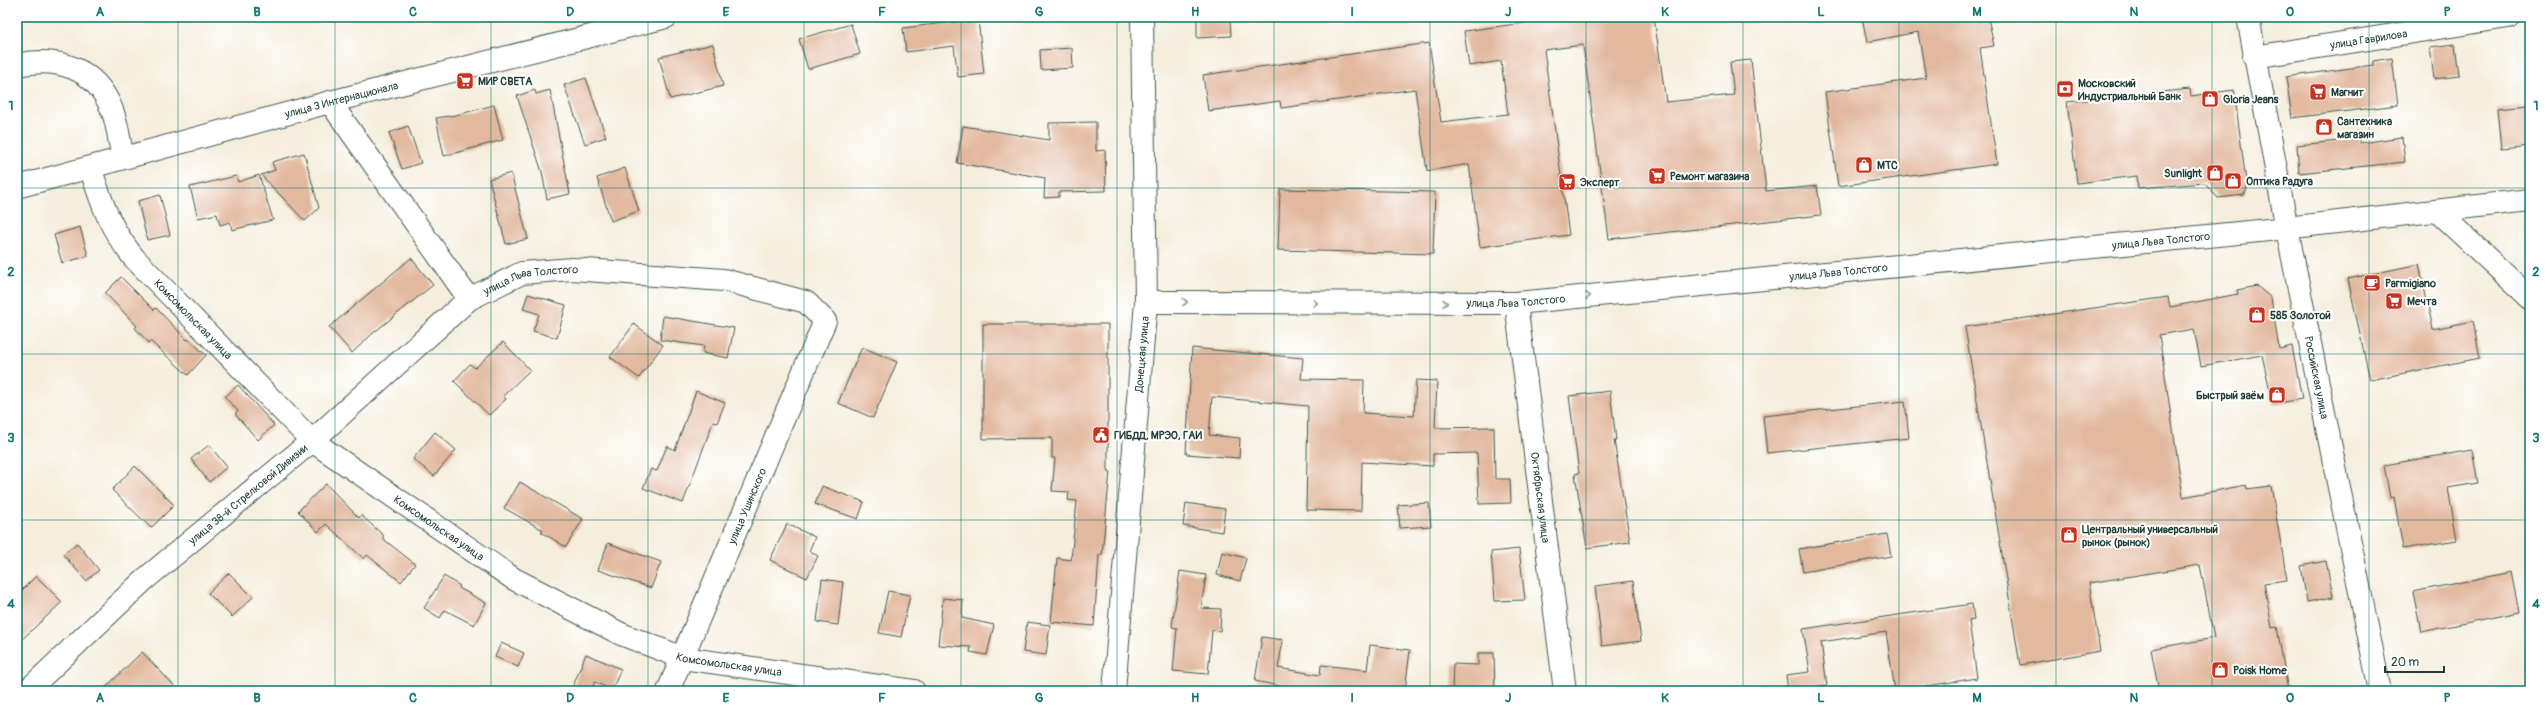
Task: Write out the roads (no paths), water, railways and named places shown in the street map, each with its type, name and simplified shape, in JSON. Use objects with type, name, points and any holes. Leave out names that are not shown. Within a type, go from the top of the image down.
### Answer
[{"type":"street","name":"улица 3 Интернационала","points":[[17,187],[330,102],[612,23],[666,17]]},
{"type":"street","name":"Донецкая улица","points":[[1114,691],[1146,302],[1142,17]]},
{"type":"street","name":"Российская улица","points":[[2248,17],[2254,57],[2287,229],[2380,691]]},
{"type":"street","name":"улица Гаврилова","points":[[2254,57],[2508,17]]},
{"type":"street","points":[[17,65],[52,62],[71,67],[90,76],[102,89],[112,110],[123,157]]},
{"type":"street","name":"улица Льва Толстого","points":[[330,102],[469,299],[522,273],[572,269],[631,272],[724,280],[806,302],[825,321]]},
{"type":"street","name":"Комсомольская улица","points":[[90,167],[107,218],[116,235],[134,258],[312,441],[514,579],[621,634],[683,658],[914,691]]},
{"type":"street","name":"улица Льва Толстого","points":[[1146,302],[1516,303],[2287,229],[2530,200]]},
{"type":"street","points":[[2438,212],[2530,298]]},
{"type":"street","name":"улица 38-й Стрелковой Дивизии","points":[[27,691],[144,580],[312,441],[469,299]]},
{"type":"street","name":"Октябрьская улица","points":[[1516,303],[1565,691]]},
{"type":"street","name":"улица Ушинского","points":[[668,691],[825,321]]},
{"type":"place","name":"МИР СВЕТА","points":[[465,81]]},
{"type":"place","name":"Московский Индустриальный Банк","points":[[2065,89]]},
{"type":"place","name":"Магнит","points":[[2318,92]]},
{"type":"place","name":"Gloria Jeans","points":[[2210,99]]},
{"type":"place","name":"Сантехника магазин","points":[[2324,127]]},
{"type":"place","name":"МТС","points":[[1864,165]]},
{"type":"place","name":"Sunlight","points":[[2215,173]]},
{"type":"place","name":"Ремонт магазина","points":[[1657,176]]},
{"type":"place","name":"Оптика Радуга","points":[[2233,181]]},
{"type":"place","name":"Эксперт","points":[[1567,182]]},
{"type":"place","name":"Parmigiano","points":[[2372,283]]},
{"type":"place","name":"Мечта","points":[[2394,301]]},
{"type":"place","name":"585 Золотой","points":[[2257,315]]},
{"type":"place","name":"Быстрый заём","points":[[2277,395]]},
{"type":"place","name":"ГИБДД, МРЭО, ГАИ","points":[[1101,435]]},
{"type":"place","name":"Центральный универсальный рынок (рынок)","points":[[2069,535]]},
{"type":"place","name":"Poisk Home","points":[[2220,670]]}]
